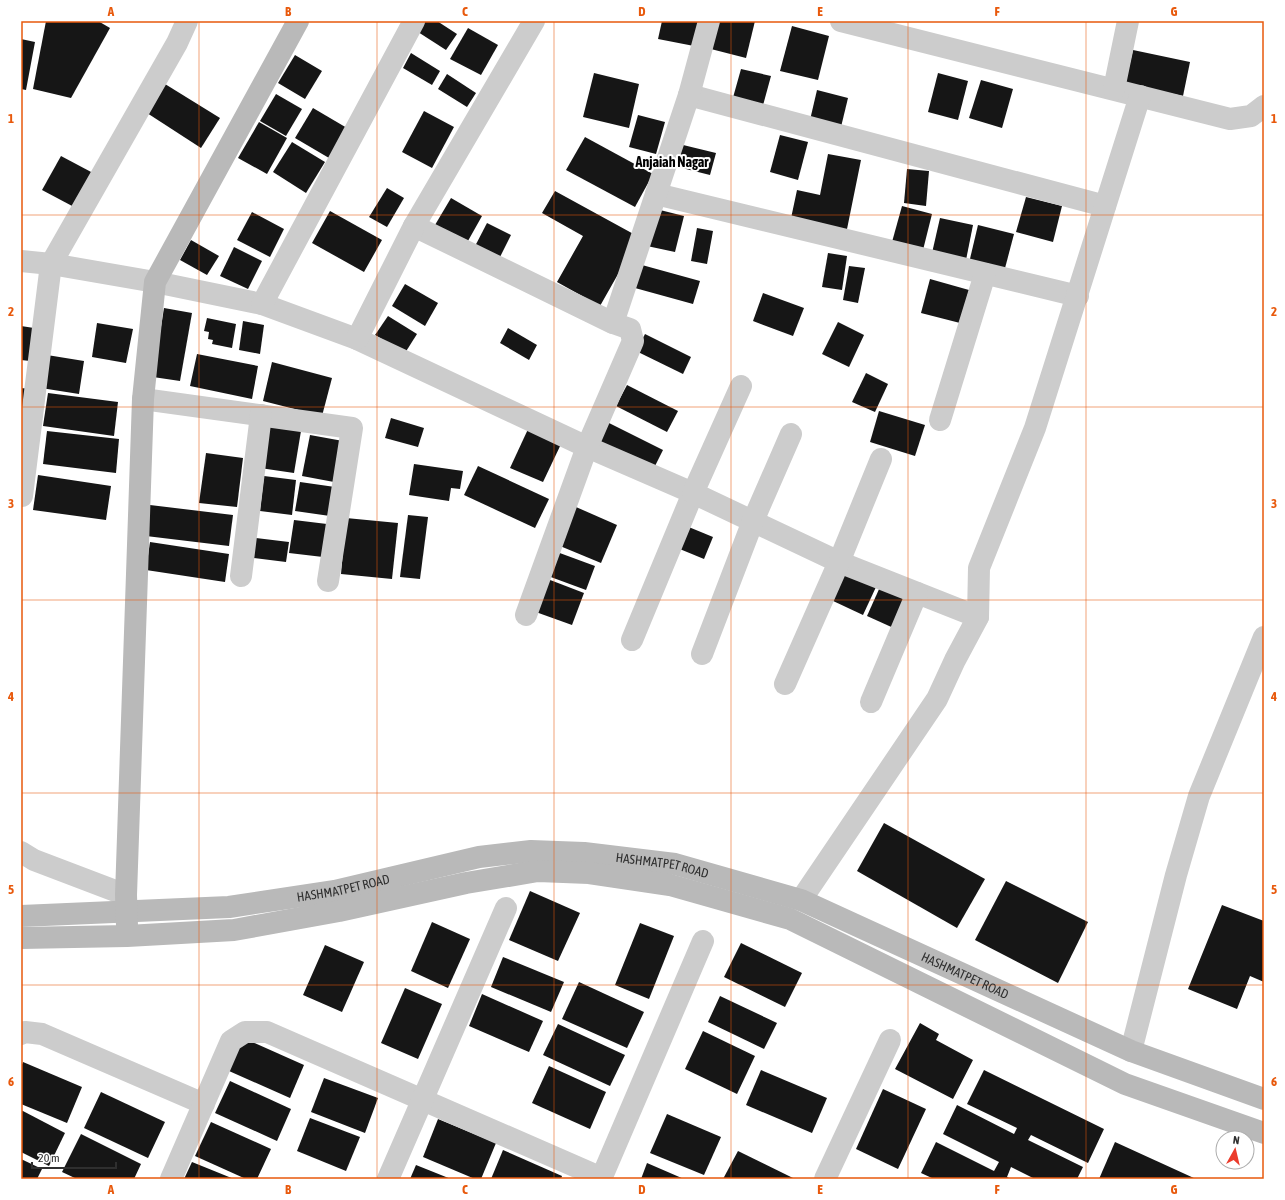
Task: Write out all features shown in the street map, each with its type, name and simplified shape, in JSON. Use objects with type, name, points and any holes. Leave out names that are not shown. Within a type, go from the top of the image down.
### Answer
[{"type":"main road","points":[[127,936],[126,904],[143,399],[155,282],[298,21]]},
{"type":"main road","name":"HASHMATPET ROAD","points":[[21,916],[126,904],[229,908],[334,891],[478,857],[531,851],[584,853],[675,864],[801,900],[1131,1051],[1264,1099]]},
{"type":"main road","points":[[670,885],[675,864]]},
{"type":"main road","points":[[21,938],[127,936],[234,930],[339,911],[466,883],[538,871],[589,873],[670,885],[790,919],[1125,1084],[1264,1133]]},
{"type":"street","points":[[22,496],[51,264],[177,43],[187,21]]},
{"type":"street","points":[[262,304],[414,21]]},
{"type":"street","points":[[357,338],[414,226],[534,21]]},
{"type":"street","points":[[612,323],[689,95],[709,21]]},
{"type":"street","points":[[841,21],[1230,119],[1251,116],[1264,106]]},
{"type":"street","points":[[1114,89],[1128,21]]},
{"type":"street","points":[[689,95],[1105,206]]},
{"type":"street","points":[[801,900],[937,699],[955,660],[978,617],[979,568],[1035,428],[1140,96]]},
{"type":"street","points":[[656,194],[1078,296]]},
{"type":"street","points":[[414,226],[612,323],[630,330],[633,341],[587,447],[526,615]]},
{"type":"street","points":[[21,261],[51,264],[155,282],[262,304],[357,338],[587,447],[693,493],[839,562],[978,617]]},
{"type":"street","points":[[940,420],[985,274]]},
{"type":"street","points":[[632,640],[693,493],[742,386]]},
{"type":"street","points":[[143,399],[352,428],[328,581]]},
{"type":"street","points":[[241,576],[261,415]]},
{"type":"street","points":[[702,654],[753,521],[791,434]]},
{"type":"street","points":[[785,684],[839,562],[882,459]]},
{"type":"street","points":[[871,702],[917,593]]},
{"type":"street","points":[[1131,1051],[1176,875],[1199,796],[1264,637]]},
{"type":"street","points":[[21,852],[34,860],[126,904]]},
{"type":"street","points":[[388,1179],[506,908]]},
{"type":"street","points":[[171,1179],[231,1041],[245,1032],[267,1032],[602,1178],[703,941]]},
{"type":"street","points":[[21,1034],[25,1032],[42,1034],[204,1104]]},
{"type":"street","points":[[826,1179],[890,1040]]},
{"type":"building","points":[[46,21],[98,21],[110,28],[71,98],[33,89]]},
{"type":"building","points":[[426,21],[437,21],[457,34],[446,50],[418,32]]},
{"type":"building","points":[[662,21],[699,21],[694,46],[658,39]]},
{"type":"building","points":[[713,21],[755,21],[746,58],[707,48]]},
{"type":"building","points":[[792,26],[829,36],[818,80],[780,71]]},
{"type":"building","points":[[468,28],[498,45],[481,75],[450,59]]},
{"type":"building","points":[[21,39],[35,42],[26,90],[21,89]]},
{"type":"building","points":[[1133,50],[1190,62],[1183,96],[1125,84]]},
{"type":"building","points":[[411,53],[440,71],[432,85],[403,68]]},
{"type":"building","points":[[295,55],[322,71],[305,99],[278,83]]},
{"type":"building","points":[[741,69],[771,76],[762,109],[732,101]]},
{"type":"building","points":[[594,73],[639,84],[629,128],[583,117]]},
{"type":"building","points":[[938,73],[968,81],[958,120],[928,112]]},
{"type":"building","points":[[447,74],[476,93],[467,107],[438,89]]},
{"type":"building","points":[[981,80],[1013,89],[1002,128],[969,118]]},
{"type":"building","points":[[165,84],[220,118],[201,148],[147,113]]},
{"type":"building","points":[[817,90],[848,98],[841,127],[810,120]]},
{"type":"building","points":[[276,94],[302,109],[286,136],[260,121]]},
{"type":"building","points":[[313,108],[347,128],[329,158],[295,138]]},
{"type":"building","points":[[424,111],[454,127],[432,168],[402,152]]},
{"type":"building","points":[[638,115],[665,122],[656,154],[629,147]]},
{"type":"building","points":[[259,122],[287,138],[267,174],[238,158]]},
{"type":"building","points":[[780,135],[808,142],[798,180],[770,172]]},
{"type":"building","points":[[585,137],[653,174],[635,207],[566,170]]},
{"type":"building","points":[[292,142],[325,162],[306,193],[273,172]]},
{"type":"building","points":[[679,144],[716,153],[710,175],[674,166]]},
{"type":"building","points":[[828,154],[861,160],[846,234],[790,223],[797,190],[820,195]]},
{"type":"building","points":[[61,156],[93,173],[74,207],[42,190]]},
{"type":"building","points":[[907,169],[929,171],[926,206],[904,203]]},
{"type":"building","points":[[387,188],[404,198],[387,227],[369,217]]},
{"type":"building","points":[[555,191],[639,237],[600,306],[557,282],[583,236],[542,213]]},
{"type":"building","points":[[1026,197],[1062,206],[1053,242],[1016,232]]},
{"type":"building","points":[[451,198],[482,216],[464,248],[432,230]]},
{"type":"building","points":[[902,206],[932,214],[923,250],[892,242]]},
{"type":"building","points":[[656,209],[684,216],[675,252],[647,246]]},
{"type":"building","points":[[330,211],[382,240],[364,272],[312,243]]},
{"type":"building","points":[[252,212],[284,229],[270,257],[237,240]]},
{"type":"building","points":[[940,218],[973,225],[966,260],[932,253]]},
{"type":"building","points":[[487,223],[511,235],[496,265],[472,252]]},
{"type":"building","points":[[978,225],[1014,234],[1004,272],[969,263]]},
{"type":"building","points":[[697,228],[713,231],[707,264],[691,261]]},
{"type":"building","points":[[191,240],[219,256],[207,275],[180,260]]},
{"type":"building","points":[[234,247],[262,261],[248,289],[220,276]]},
{"type":"building","points":[[828,253],[847,256],[842,290],[822,287]]},
{"type":"building","points":[[642,265],[700,281],[693,304],[635,288]]},
{"type":"building","points":[[849,266],[865,268],[858,303],[843,300]]},
{"type":"building","points":[[930,279],[969,290],[960,323],[921,313]]},
{"type":"building","points":[[405,284],[438,303],[425,326],[392,306]]},
{"type":"building","points":[[763,293],[804,308],[793,336],[753,321]]},
{"type":"building","points":[[164,308],[192,313],[180,381],[153,377]]},
{"type":"building","points":[[388,316],[417,334],[405,353],[375,335]]},
{"type":"building","points":[[207,318],[236,324],[232,348],[212,344],[213,340],[208,339],[209,332],[204,331]]},
{"type":"building","points":[[243,321],[264,325],[260,354],[239,350]]},
{"type":"building","points":[[838,322],[864,335],[849,367],[822,354]]},
{"type":"building","points":[[97,323],[133,329],[126,363],[92,357]]},
{"type":"building","points":[[21,326],[34,328],[30,361],[21,360]]},
{"type":"building","points":[[508,328],[537,345],[529,360],[500,343]]},
{"type":"building","points":[[645,334],[691,357],[683,374],[636,351]]},
{"type":"building","points":[[197,354],[258,366],[252,399],[190,386]]},
{"type":"building","points":[[47,355],[84,361],[79,394],[41,388]]},
{"type":"building","points":[[272,362],[332,378],[322,416],[263,401]]},
{"type":"building","points":[[866,373],[888,384],[875,412],[852,402]]},
{"type":"building","points":[[627,385],[678,411],[667,432],[616,406]]},
{"type":"building","points":[[21,388],[30,389],[21,425]]},
{"type":"building","points":[[48,393],[118,402],[114,436],[43,426]]},
{"type":"building","points":[[879,411],[925,425],[915,456],[870,442]]},
{"type":"building","points":[[391,418],[424,428],[418,447],[385,438]]},
{"type":"building","points":[[607,422],[663,450],[653,470],[597,442]]},
{"type":"building","points":[[267,426],[301,431],[294,473],[260,468]]},
{"type":"building","points":[[529,427],[562,442],[543,482],[510,468]]},
{"type":"building","points":[[47,431],[119,439],[116,473],[43,464]]},
{"type":"building","points":[[310,435],[343,441],[334,482],[302,476]]},
{"type":"building","points":[[206,453],[243,458],[237,507],[199,503]]},
{"type":"building","points":[[414,464],[463,471],[460,489],[451,488],[449,501],[409,495]]},
{"type":"building","points":[[478,466],[549,499],[535,528],[464,495]]},
{"type":"building","points":[[38,475],[111,486],[106,520],[33,510]]},
{"type":"building","points":[[264,476],[296,480],[292,515],[260,511]]},
{"type":"building","points":[[300,482],[335,487],[330,516],[295,511]]},
{"type":"building","points":[[150,505],[233,515],[229,546],[146,536]]},
{"type":"building","points":[[576,507],[617,525],[601,563],[560,546]]},
{"type":"building","points":[[408,515],[428,517],[420,579],[400,577]]},
{"type":"building","points":[[346,518],[398,523],[392,579],[341,574]]},
{"type":"building","points":[[294,520],[327,524],[323,557],[289,553]]},
{"type":"building","points":[[679,523],[713,537],[704,559],[670,545]]},
{"type":"building","points":[[256,538],[289,542],[286,562],[253,558]]},
{"type":"building","points":[[150,542],[229,554],[225,582],[146,570]]},
{"type":"building","points":[[557,552],[595,566],[586,590],[548,576]]},
{"type":"building","points":[[844,572],[876,587],[863,615],[831,600]]},
{"type":"building","points":[[545,578],[584,593],[572,625],[533,611]]},
{"type":"building","points":[[880,587],[911,601],[898,630],[867,616]]},
{"type":"building","points":[[884,823],[985,879],[957,928],[857,871]]},
{"type":"building","points":[[1006,881],[1088,922],[1058,983],[975,940]]},
{"type":"building","points":[[530,891],[580,913],[558,961],[509,940]]},
{"type":"building","points":[[1222,905],[1264,921],[1264,982],[1250,976],[1237,1009],[1188,989]]},
{"type":"building","points":[[432,922],[470,939],[448,988],[411,971]]},
{"type":"building","points":[[640,923],[674,936],[649,999],[615,985]]},
{"type":"building","points":[[741,943],[802,973],[785,1007],[724,977]]},
{"type":"building","points":[[325,945],[364,962],[342,1012],[303,995]]},
{"type":"building","points":[[503,957],[564,982],[551,1012],[491,987]]},
{"type":"building","points":[[579,982],[644,1012],[627,1048],[562,1019]]},
{"type":"building","points":[[405,988],[442,1004],[418,1059],[381,1043]]},
{"type":"building","points":[[482,994],[543,1021],[529,1052],[469,1026]]},
{"type":"building","points":[[720,996],[777,1023],[764,1049],[708,1022]]},
{"type":"building","points":[[920,1023],[939,1034],[936,1040],[973,1060],[953,1099],[895,1069]]},
{"type":"building","points":[[558,1024],[625,1055],[610,1086],[543,1055]]},
{"type":"building","points":[[703,1031],[755,1056],[737,1094],[685,1069]]},
{"type":"building","points":[[243,1038],[304,1065],[290,1098],[229,1071]]},
{"type":"building","points":[[23,1062],[82,1087],[67,1123],[21,1104],[21,1067]]},
{"type":"building","points":[[549,1066],[606,1092],[590,1129],[532,1103]]},
{"type":"building","points":[[761,1070],[827,1098],[812,1133],[746,1105]]},
{"type":"building","points":[[984,1070],[1104,1129],[1088,1163],[1031,1135],[1028,1140],[1083,1167],[1077,1179],[1035,1179],[1011,1167],[1007,1177],[1011,1179],[934,1179],[921,1173],[936,1142],[994,1171],[999,1162],[943,1134],[957,1105],[1014,1134],[1017,1128],[967,1104]]},
{"type":"building","points":[[324,1078],[378,1098],[365,1133],[311,1112]]},
{"type":"building","points":[[230,1081],[291,1109],[277,1141],[215,1113]]},
{"type":"building","points":[[883,1089],[926,1109],[898,1169],[856,1149]]},
{"type":"building","points":[[101,1092],[165,1122],[148,1158],[84,1128]]},
{"type":"building","points":[[21,1110],[65,1133],[49,1166],[21,1152]]},
{"type":"building","points":[[667,1114],[721,1137],[704,1175],[650,1153]]},
{"type":"building","points":[[310,1118],[360,1137],[346,1171],[297,1151]]},
{"type":"building","points":[[438,1119],[496,1143],[481,1179],[475,1179],[423,1157]]},
{"type":"building","points":[[211,1122],[271,1149],[257,1179],[246,1179],[195,1156]]},
{"type":"building","points":[[81,1134],[141,1164],[134,1179],[77,1179],[62,1172]]},
{"type":"building","points":[[1115,1142],[1196,1179],[1099,1179]]},
{"type":"building","points":[[503,1150],[562,1176],[561,1179],[491,1179]]},
{"type":"building","points":[[738,1151],[795,1179],[723,1179]]},
{"type":"building","points":[[21,1159],[42,1169],[37,1179],[21,1179]]},
{"type":"building","points":[[192,1162],[234,1179],[184,1179]]},
{"type":"building","points":[[647,1163],[684,1179],[641,1179]]},
{"type":"building","points":[[416,1165],[451,1179],[410,1179]]},
{"type":"district","name":"Anjaiah Nagar","points":[[672,162]]}]
